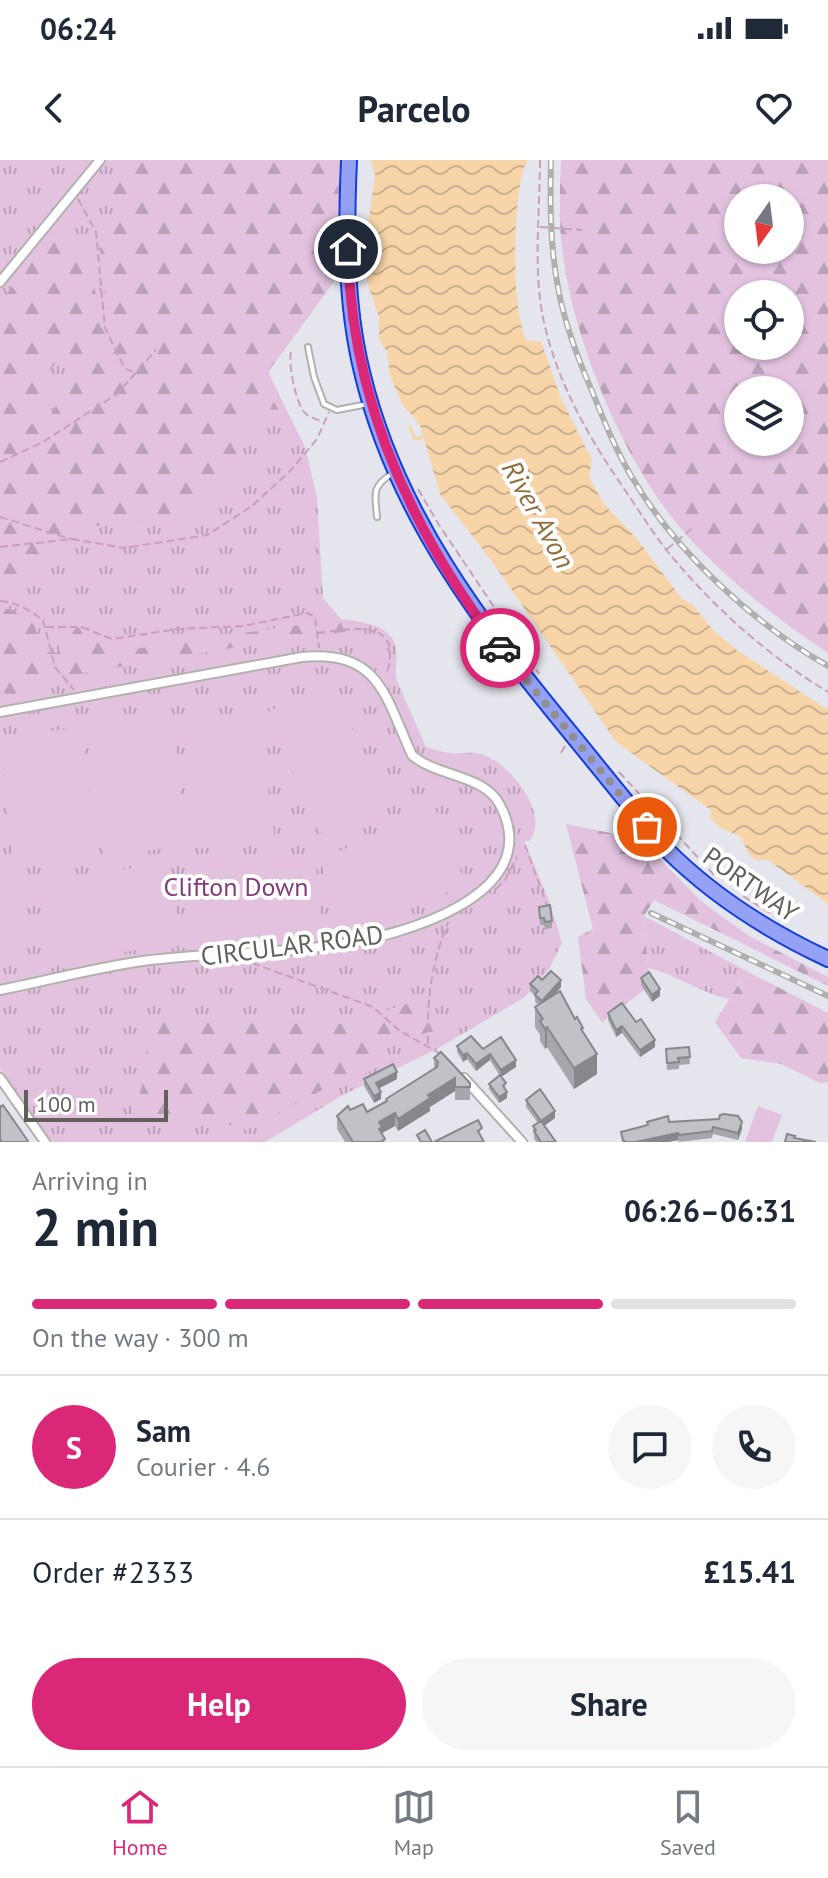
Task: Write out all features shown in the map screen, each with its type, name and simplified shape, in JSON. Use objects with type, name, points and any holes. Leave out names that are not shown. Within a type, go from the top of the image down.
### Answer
[{"type":"highway","name":"PORTWAY","points":[[349,160],[348,276],[361,369],[370,404],[395,472],[418,521],[460,592],[492,637],[666,849],[694,877],[788,940],[828,959]]},
{"type":"street","points":[[0,282],[100,160]]},
{"type":"street","name":"CIRCULAR ROAD","points":[[0,712],[302,657],[324,656],[354,661],[368,670],[379,683],[412,755],[422,764],[474,783],[493,795],[500,804],[505,820],[508,849],[498,873],[473,898],[435,919],[393,934],[335,945],[137,962],[0,990]]},
{"type":"street","points":[[458,1072],[522,1142]]},
{"type":"street","points":[[0,1078],[45,1142]]},
{"type":"lane","points":[[308,347],[324,404],[330,409],[341,410],[370,404]]},
{"type":"lane","points":[[377,517],[375,489],[379,482],[395,472]]},
{"type":"path","points":[[540,160],[537,258],[541,307],[551,348],[577,413],[610,469],[691,579],[756,641],[828,692]]},
{"type":"path","points":[[77,198],[96,232],[105,328],[125,369],[137,373]]},
{"type":"path","points":[[539,227],[582,230]]},
{"type":"path","points":[[0,462],[43,442],[117,394],[156,350]]},
{"type":"path","points":[[291,352],[289,360],[299,404],[308,416],[323,423]]},
{"type":"path","points":[[0,517],[72,539],[124,548],[207,535],[252,506],[285,477],[317,439],[330,409]]},
{"type":"path","points":[[415,483],[439,525],[542,678]]},
{"type":"path","points":[[667,550],[694,527]]},
{"type":"path","points":[[0,547],[72,539]]},
{"type":"path","points":[[0,601],[26,608],[43,620],[55,667],[76,691]]},
{"type":"path","points":[[46,627],[81,627],[112,639],[178,629],[243,626],[307,613],[315,617],[319,649]]},
{"type":"path","points":[[317,633],[371,629],[382,634],[389,642],[387,672]]},
{"type":"path","name":"PORTWAY","points":[[612,764],[721,882]]},
{"type":"path","points":[[525,845],[549,912]]},
{"type":"path","name":"PORTWAY","points":[[743,896],[785,923]]},
{"type":"path","points":[[542,913],[546,910],[546,903]]},
{"type":"path","points":[[428,1045],[430,978],[449,921]]},
{"type":"path","points":[[247,961],[373,1007],[400,1031],[441,1054]]},
{"type":"green space","name":"Clifton Down","points":[[0,160],[341,160],[335,280],[268,372],[305,447],[317,497],[323,598],[341,619],[382,629],[394,640],[397,681],[426,747],[444,752],[477,753],[492,759],[524,790],[535,817],[535,830],[529,841],[524,841],[550,903],[562,943],[549,969],[525,997],[435,1050],[343,1095],[265,1142],[51,1142],[0,1070]]},
{"type":"green space","points":[[134,160],[341,160],[335,280],[268,372],[286,410],[263,409],[240,424],[236,438],[242,451],[240,473],[196,510],[158,522],[79,527],[28,561],[4,595],[4,608],[26,615],[45,649],[58,653],[76,628],[98,630],[120,651],[341,619],[345,632],[304,636],[71,675],[11,694],[1,692],[0,422],[14,427],[47,422],[77,366],[61,358],[47,373],[36,403],[20,416],[0,413],[0,302],[54,235],[90,255],[97,304],[107,305],[99,231],[107,221],[120,218],[120,210],[107,199],[112,179]]},
{"type":"green space","points":[[561,160],[828,160],[828,653],[723,572],[692,541],[645,478],[605,400],[576,317],[566,277],[560,200]]},
{"type":"green space","points":[[331,683],[388,806],[323,836],[265,713]]},
{"type":"green space","points":[[258,712],[275,840],[198,849],[182,722]]},
{"type":"green space","points":[[171,718],[187,846],[104,856],[88,728]]},
{"type":"green space","points":[[81,727],[97,858],[14,866],[0,738]]},
{"type":"green space","points":[[438,812],[466,885],[348,931],[319,859]]},
{"type":"green space","points":[[566,824],[640,839],[701,901],[749,936],[828,977],[828,986],[654,900],[644,916],[649,979],[641,985],[644,990],[602,1022],[586,999],[578,937],[593,929]]},
{"type":"green space","points":[[316,859],[320,936],[191,943],[186,866]]},
{"type":"green space","points":[[169,863],[182,944],[55,961],[42,881]]},
{"type":"green space","points":[[0,876],[32,886],[7,963],[0,961]]},
{"type":"green space","points":[[644,916],[754,975],[740,982],[729,999],[648,968]]},
{"type":"green space","points":[[754,975],[828,1013],[828,1082],[820,1083],[781,1064],[741,1058],[715,1022],[740,982]]},
{"type":"green space","points":[[427,998],[438,1015],[434,1031],[385,1043],[374,1070],[330,1086],[246,1130],[208,1118],[155,1122],[133,1113],[148,1068],[144,1022],[341,1024]]},
{"type":"green space","points":[[758,1106],[782,1115],[772,1142],[745,1142]]},
{"type":"water","name":"River Avon","points":[[371,160],[528,160],[516,221],[516,280],[522,328],[528,341],[541,341],[560,396],[592,460],[589,477],[604,504],[638,540],[681,598],[693,605],[713,630],[738,651],[828,710],[828,904],[768,860],[756,860],[750,856],[740,836],[713,821],[710,817],[712,811],[616,742],[491,560],[440,494],[420,425],[403,406],[390,375],[387,352],[379,339],[379,318],[367,281],[366,241],[375,174]]},
{"type":"building","points":[[550,905],[552,921],[545,922],[544,918],[540,918],[539,907]]},
{"type":"building","points":[[551,971],[561,980],[542,1001],[535,995],[538,991],[530,984],[538,976],[542,980]]},
{"type":"building","points":[[649,972],[660,989],[652,995],[641,978]]},
{"type":"building","points":[[560,991],[597,1054],[574,1068],[547,1027],[545,1029],[535,1007]]},
{"type":"building","points":[[622,1003],[636,1022],[641,1019],[655,1040],[640,1050],[622,1026],[616,1030],[608,1013]]},
{"type":"building","points":[[471,1036],[483,1049],[501,1037],[516,1060],[501,1070],[490,1054],[476,1064],[467,1053],[463,1055],[457,1046]]},
{"type":"building","points":[[689,1047],[690,1057],[667,1063],[666,1049]]},
{"type":"building","points":[[441,1052],[470,1083],[470,1087],[455,1087],[455,1078],[398,1119],[395,1113],[379,1122],[385,1139],[380,1142],[353,1142],[337,1116],[348,1106],[350,1110],[363,1104],[367,1112],[387,1101],[437,1067],[438,1062],[434,1058]]},
{"type":"building","points":[[393,1064],[397,1072],[376,1083],[381,1092],[374,1096],[364,1079]]},
{"type":"building","points":[[500,1075],[506,1083],[503,1086],[507,1092],[499,1097],[489,1084]]},
{"type":"building","points":[[540,1089],[555,1111],[541,1121],[526,1100]]},
{"type":"building","points":[[3,1105],[28,1141],[0,1142],[0,1106]]},
{"type":"building","points":[[724,1114],[738,1116],[742,1122],[738,1133],[713,1127],[712,1131],[626,1142],[621,1132],[668,1116],[669,1122],[719,1119]]},
{"type":"building","points":[[478,1120],[482,1128],[478,1131],[484,1142],[434,1142]]},
{"type":"building","points":[[541,1121],[556,1142],[541,1142],[533,1126]]},
{"type":"building","points":[[425,1130],[432,1142],[421,1142],[417,1135]]},
{"type":"building","points":[[787,1134],[794,1138],[816,1142],[785,1142]]},
{"type":"waterway","points":[[410,427],[415,439],[422,437]]},
{"type":"railway","points":[[551,160],[552,243],[562,306],[582,367],[627,468],[671,533],[719,584],[772,629],[828,666]]},
{"type":"railway","points":[[651,913],[828,996]]},
{"type":"way so far","points":[[500,648],[647,827]]},
{"type":"route","points":[[348,249],[348,276],[361,369],[385,446],[418,521],[460,592],[500,648]]}]
